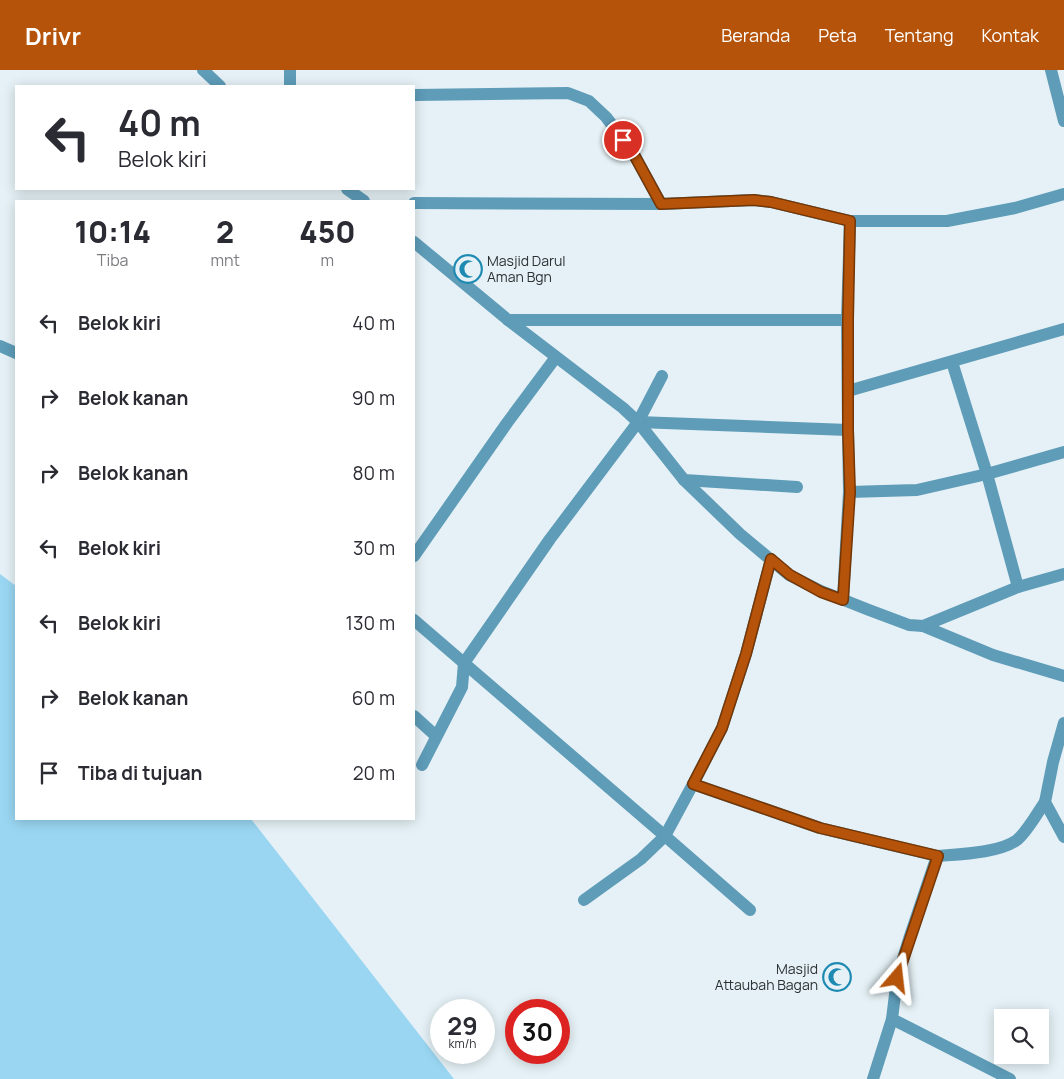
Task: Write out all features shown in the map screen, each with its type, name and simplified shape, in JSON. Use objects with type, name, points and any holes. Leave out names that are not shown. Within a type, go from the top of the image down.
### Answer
[{"type":"street","points":[[203,70],[219,85]]},
{"type":"street","points":[[290,70],[290,85]]},
{"type":"street","points":[[1051,70],[1064,121]]},
{"type":"street","points":[[415,95],[568,93],[589,100],[606,117],[632,151],[661,204]]},
{"type":"street","points":[[348,190],[363,200]]},
{"type":"street","points":[[415,203],[661,204],[754,200],[771,202],[850,221],[947,221],[1015,208],[1064,194]]},
{"type":"street","points":[[843,600],[850,492],[848,320],[850,221]]},
{"type":"street","points":[[415,243],[508,320],[623,408],[638,422],[684,480],[740,534],[790,575],[821,592],[909,625],[923,626],[993,655],[1064,676]]},
{"type":"street","points":[[508,320],[848,320]]},
{"type":"street","points":[[848,391],[1064,329]]},
{"type":"street","points":[[0,346],[15,353]]},
{"type":"street","points":[[415,555],[507,423],[556,357]]},
{"type":"street","points":[[952,362],[987,474],[1018,587]]},
{"type":"street","points":[[422,765],[462,687],[464,663],[550,539],[638,422],[662,376]]},
{"type":"street","points":[[638,422],[848,430]]},
{"type":"street","points":[[850,492],[917,490],[987,474],[1064,452]]},
{"type":"street","points":[[684,480],[797,487]]},
{"type":"street","points":[[584,900],[641,859],[665,836],[722,728],[746,654],[771,559]]},
{"type":"street","points":[[923,626],[1018,587],[1064,574]]},
{"type":"street","points":[[415,621],[750,910]]},
{"type":"street","points":[[415,717],[436,736]]},
{"type":"street","points":[[693,784],[820,828],[938,856],[1002,848],[1017,840],[1023,834],[1045,802],[1053,762],[1064,723]]},
{"type":"street","points":[[1045,802],[1064,837]]},
{"type":"street","points":[[874,1079],[892,1019],[897,978],[938,856]]},
{"type":"street","points":[[892,1019],[1010,1079]]},
{"type":"shaded area","points":[[0,574],[15,585],[15,820],[252,820],[430,1048],[430,1064],[442,1064],[454,1079],[0,1079]]},
{"type":"place","name":"Masjid Darul Aman Bgn","points":[[468,269]]},
{"type":"place","name":"Masjid Attaubah Bagan","points":[[837,977]]},
{"type":"route","points":[[623,140],[632,151],[661,204],[754,200],[771,202],[850,221],[848,430],[850,492],[843,600],[821,592],[790,575],[771,559],[746,654],[722,728],[693,784],[820,828],[938,856],[897,978]]}]
